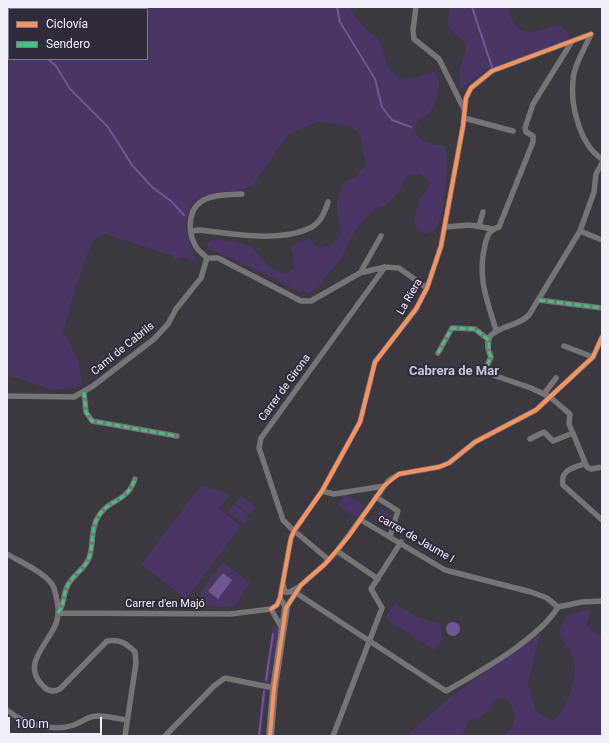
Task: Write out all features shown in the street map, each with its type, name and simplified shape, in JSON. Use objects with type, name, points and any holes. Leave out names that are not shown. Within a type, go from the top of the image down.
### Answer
[{"type":"street","points":[[416,7],[413,30],[414,39],[439,59],[464,110]]},
{"type":"street","name":"La Riera","points":[[280,598],[283,577],[296,532],[322,491],[360,422],[375,362],[416,309],[428,288],[441,246],[445,227],[464,118],[466,98],[472,88],[492,71],[571,43],[591,34],[574,73],[572,99],[580,131],[602,159]]},
{"type":"street","points":[[445,227],[479,226],[493,229],[499,228],[533,142],[533,136],[526,132],[525,128],[533,104],[571,43]]},
{"type":"street","points":[[464,118],[513,131]]},
{"type":"street","points":[[602,163],[596,174],[594,192],[580,231],[555,270],[539,300],[523,321],[496,330],[490,336],[489,352],[491,357],[484,372],[527,386],[550,397],[570,414],[569,424],[584,464],[591,469],[602,468]]},
{"type":"street","points":[[242,194],[207,198],[199,202],[190,220],[191,232],[194,244],[207,258],[218,258],[301,301],[311,301],[360,273],[385,267],[399,268],[428,288]]},
{"type":"street","points":[[191,232],[200,230],[268,236],[296,232],[313,227],[323,216],[328,202]]},
{"type":"street","points":[[479,226],[482,212]]},
{"type":"street","points":[[493,229],[488,234],[480,269],[482,282],[496,330]]},
{"type":"street","points":[[580,231],[602,240]]},
{"type":"street","points":[[360,273],[381,236]]},
{"type":"street","name":"Camí de Cabrils","points":[[7,396],[40,396],[61,398],[74,397],[84,392],[159,334],[168,324],[176,309],[201,278],[207,258]]},
{"type":"street","name":"Carrer de Girona","points":[[329,560],[283,520],[259,448],[261,438],[385,267]]},
{"type":"street","points":[[539,300],[602,308]]},
{"type":"street","points":[[438,353],[452,328],[475,329],[489,340]]},
{"type":"street","points":[[283,577],[285,592],[290,592],[301,585],[337,551],[362,520],[384,486],[399,474],[439,467],[449,462],[475,442],[536,410],[593,357],[602,337]]},
{"type":"street","points":[[564,346],[593,357]]},
{"type":"street","points":[[544,394],[556,378]]},
{"type":"street","points":[[84,392],[86,412],[88,417],[92,420],[176,436]]},
{"type":"street","points":[[530,439],[544,432],[553,441],[573,433]]},
{"type":"street","points":[[584,464],[564,473],[562,478],[563,485],[602,520]]},
{"type":"street","points":[[58,613],[64,606],[64,595],[68,585],[89,558],[95,522],[101,511],[131,490],[135,478]]},
{"type":"street","points":[[322,491],[334,494],[384,486]]},
{"type":"street","points":[[376,497],[398,511],[390,536]]},
{"type":"street","name":"carrer de Jaume I","points":[[362,520],[401,542],[445,570],[531,592],[547,598],[558,607]]},
{"type":"street","points":[[333,736],[368,641],[382,608],[372,589],[401,542]]},
{"type":"street","points":[[337,551],[378,579]]},
{"type":"street","points":[[7,554],[29,566],[50,581],[53,588],[58,613],[55,626],[40,648],[35,664],[35,675],[40,684],[48,690],[56,691],[68,682],[107,641],[117,640],[126,643],[135,652],[136,663],[124,736]]},
{"type":"street","points":[[270,736],[272,687],[286,608],[301,585]]},
{"type":"street","points":[[296,593],[446,691],[522,643],[552,618],[558,607],[582,602],[602,601]]},
{"type":"street","points":[[280,598],[286,608]]},
{"type":"street","points":[[280,598],[277,605],[271,609],[283,630]]},
{"type":"street","name":"Carrer d'en Majó","points":[[58,613],[230,614],[271,609]]},
{"type":"street","points":[[274,616],[284,618]]},
{"type":"street","points":[[165,736],[214,686],[225,678],[272,687]]},
{"type":"street","points":[[7,710],[13,715],[28,721],[50,727],[65,727],[89,717],[97,716],[127,720]]},
{"type":"shaded area","points":[[7,7],[349,7],[363,25],[382,43],[385,59],[389,68],[394,74],[405,79],[418,77],[433,72],[436,73],[439,83],[438,94],[429,114],[417,121],[415,129],[419,138],[431,144],[445,146],[447,162],[444,201],[436,228],[428,233],[420,232],[417,229],[415,219],[416,210],[427,189],[428,182],[421,174],[408,175],[398,193],[385,206],[379,207],[368,214],[349,240],[342,257],[319,287],[309,293],[295,290],[250,267],[209,249],[206,244],[211,240],[244,244],[251,247],[271,267],[283,273],[289,272],[295,266],[291,247],[309,238],[316,246],[322,248],[333,243],[337,239],[340,231],[337,205],[340,192],[345,181],[355,178],[366,165],[360,136],[357,131],[346,125],[317,122],[290,134],[282,143],[254,184],[239,192],[202,196],[191,205],[185,226],[195,258],[194,261],[183,257],[172,261],[173,256],[105,234],[92,241],[72,299],[63,332],[79,362],[82,386],[53,390],[7,375]]},
{"type":"shaded area","points":[[451,7],[508,7],[514,23],[522,31],[531,32],[558,26],[565,29],[570,40],[485,71],[459,90],[460,69],[467,45],[451,30],[449,26],[448,15]]},
{"type":"shaded area","points":[[201,486],[225,492],[229,496],[219,509],[241,526],[186,599],[141,564]]},
{"type":"shaded area","points":[[344,494],[365,505],[357,517],[338,506]]},
{"type":"shaded area","points":[[241,495],[256,507],[250,515],[235,503]]},
{"type":"shaded area","points":[[234,504],[249,516],[244,524],[228,512]]},
{"type":"shaded area","points":[[382,508],[392,516],[387,527],[374,520]]},
{"type":"shaded area","points":[[223,562],[250,583],[233,608],[201,605],[200,592]]},
{"type":"shaded area","points":[[223,573],[232,580],[218,599],[208,591]]},
{"type":"shaded area","points":[[395,603],[417,617],[441,624],[442,640],[434,650],[385,618]]},
{"type":"shaded area","points":[[591,609],[587,624],[590,630],[602,637],[602,736],[490,736],[507,734],[513,725],[514,714],[511,704],[502,698],[494,700],[488,711],[475,720],[469,719],[462,736],[406,736],[453,695],[540,634],[528,683],[536,711],[552,721],[562,711],[566,704],[572,688],[575,672],[572,657],[559,632],[567,615]]},
{"type":"shaded area","points":[[450,622],[456,622],[460,626],[460,632],[456,636],[450,636],[446,632],[446,626]]},
{"type":"shaded area","points":[[273,625],[280,627],[267,691],[262,736],[257,736],[261,702]]},
{"type":"waterway","points":[[337,7],[340,22],[375,79],[382,107],[392,120],[411,127]]},
{"type":"waterway","points":[[472,7],[492,67]]},
{"type":"waterway","points":[[49,60],[56,66],[70,89],[108,127],[132,165],[152,187],[171,201],[184,215]]},
{"type":"waterway","points":[[266,680],[273,634]]},
{"type":"waterway","points":[[259,736],[264,691]]},
{"type":"marked path","points":[[539,300],[602,308]]},
{"type":"marked path","points":[[438,353],[452,328],[475,329],[489,340],[489,352],[491,357],[484,372]]},
{"type":"marked path","points":[[84,392],[86,412],[92,421],[177,436]]},
{"type":"marked path","points":[[58,613],[68,585],[89,558],[94,527],[98,517],[102,511],[127,493],[132,487],[135,479]]},
{"type":"cycle path","points":[[271,609],[277,605],[280,598],[291,538],[294,531],[322,491],[360,422],[375,362],[416,309],[427,288],[441,246],[463,126],[466,98],[471,88],[492,71],[591,34]]},
{"type":"cycle path","points":[[270,736],[274,688],[286,608],[301,585],[325,564],[349,536],[384,486],[399,474],[439,467],[449,463],[475,442],[536,410],[593,357],[602,337]]},
{"type":"district","name":"Cabrera de Mar","points":[[454,372]]}]
